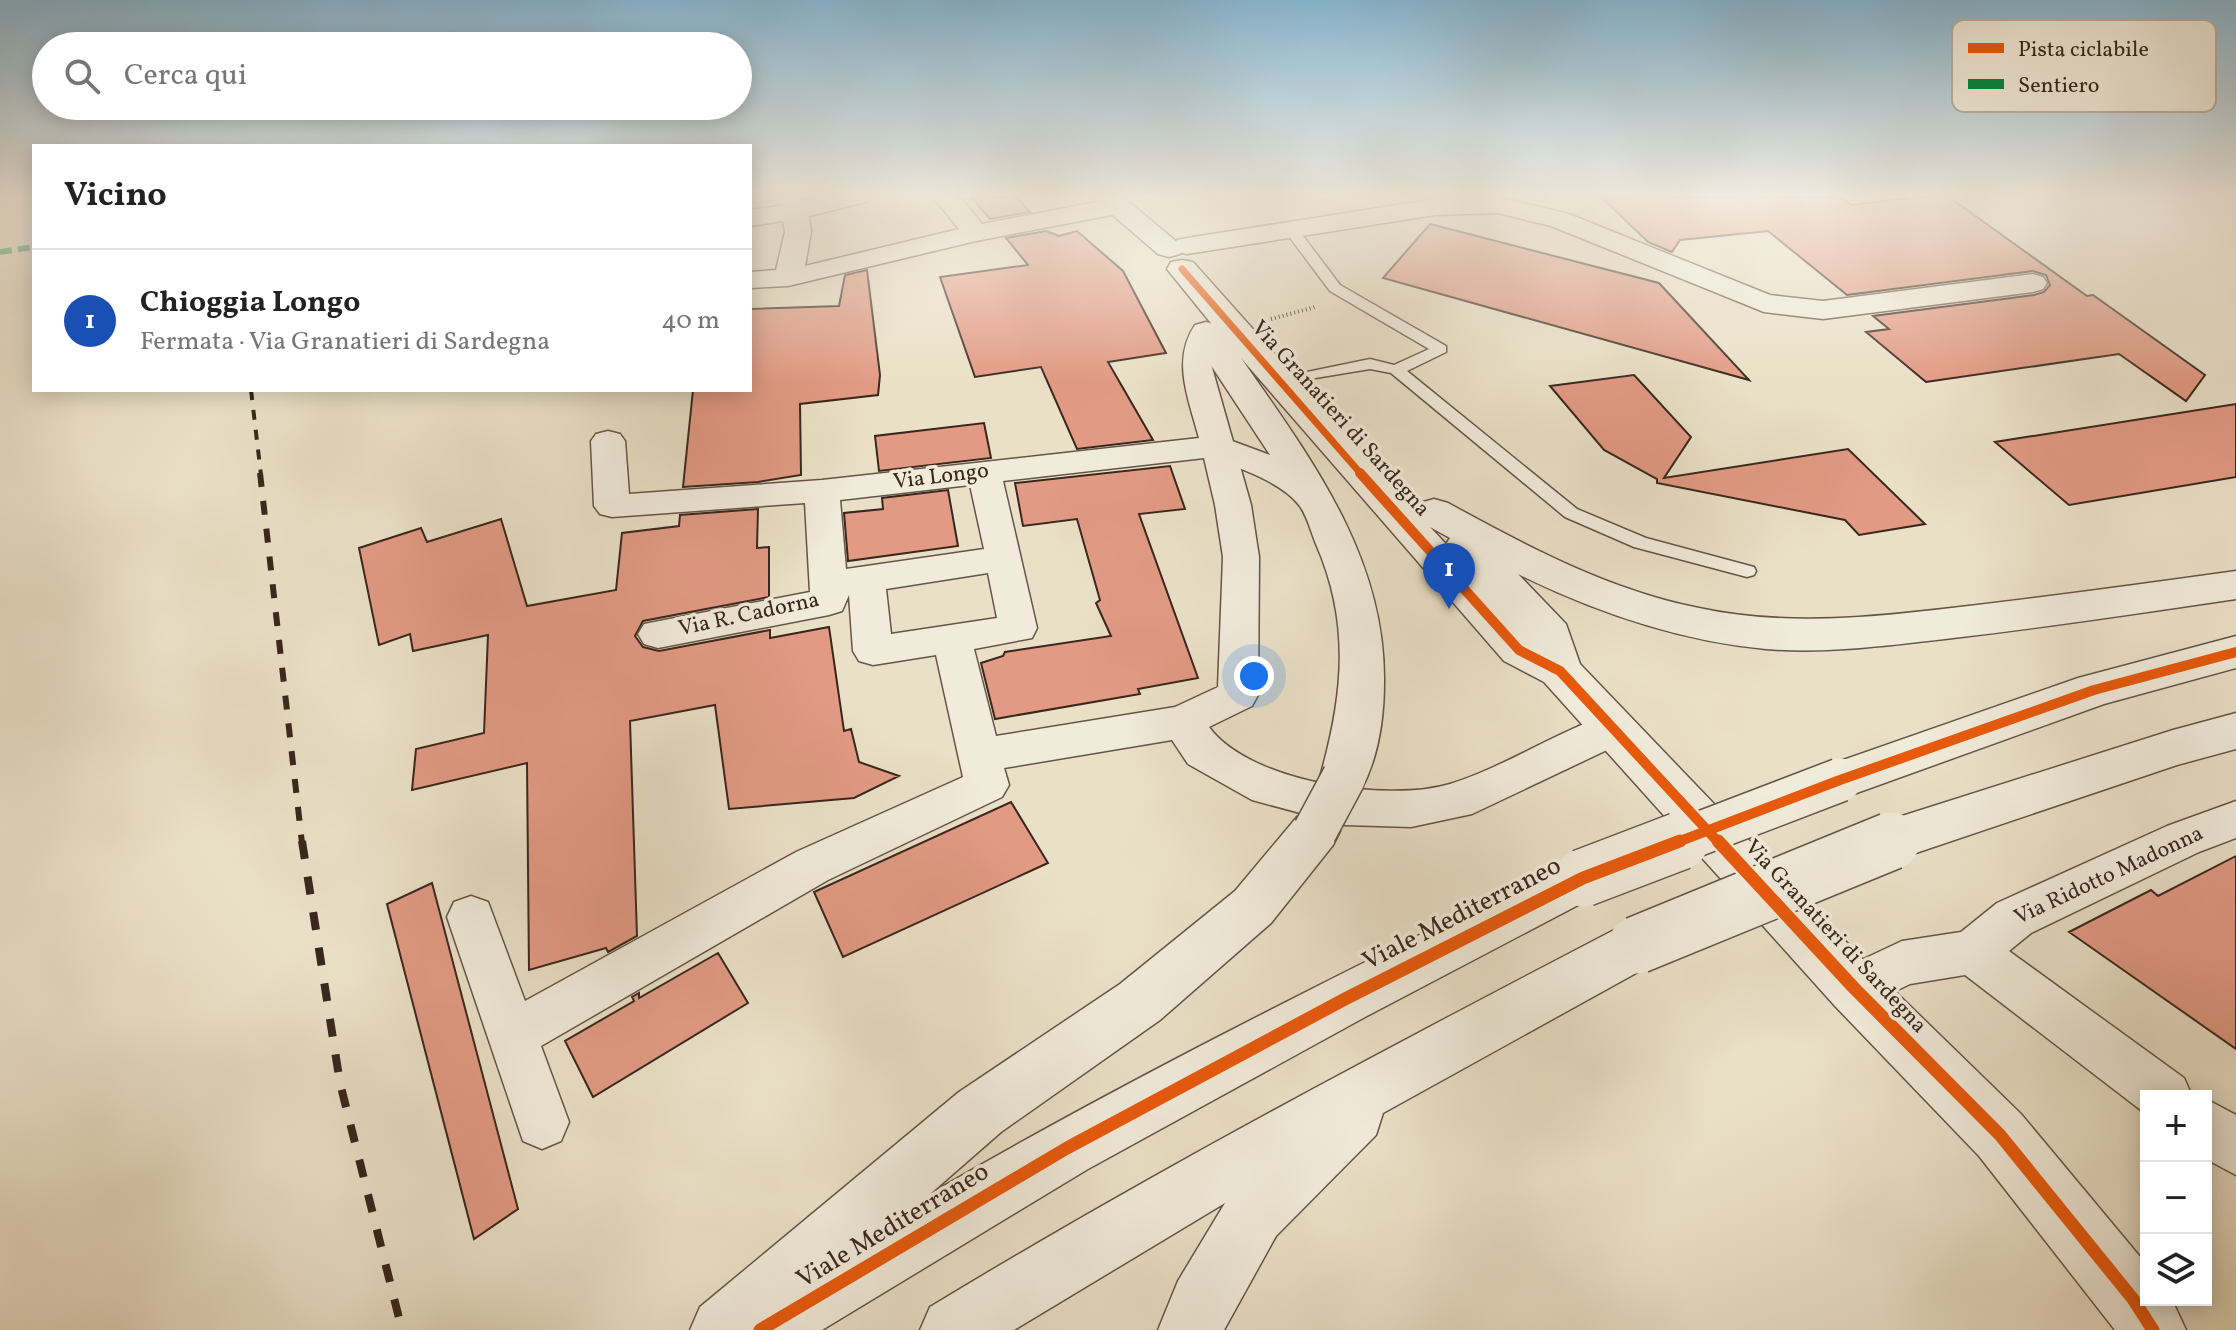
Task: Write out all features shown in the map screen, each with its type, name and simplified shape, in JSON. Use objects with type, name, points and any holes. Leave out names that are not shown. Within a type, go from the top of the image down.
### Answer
[{"type":"street","points":[[788,278],[792,259]]},
{"type":"street","points":[[752,280],[788,278],[867,259]]},
{"type":"street","points":[[723,1330],[980,1112],[1140,1002],[1253,907],[1315,831],[1344,777],[1361,706],[1362,640],[1351,577],[1321,504],[1206,331],[1181,259]]},
{"type":"street","name":"Via Granatieri di Sardegna","points":[[1181,259],[1294,378],[1434,512],[1551,635],[1560,671]]},
{"type":"street","points":[[1655,259],[1764,303],[1798,309],[1823,310],[2033,283]]},
{"type":"street","points":[[979,755],[1182,722],[1238,695],[1241,557],[1233,505],[1196,364],[1206,331]]},
{"type":"street","name":"Via Granatieri di Sardegna","points":[[1294,378],[1519,650],[1560,671],[1854,988],[2000,1135],[2133,1299],[2153,1330]]},
{"type":"street","name":"Via Longo","points":[[608,441],[612,506],[822,491],[1216,446]]},
{"type":"street","points":[[1216,446],[1282,473],[1321,504]]},
{"type":"street","points":[[866,579],[873,651],[1018,628],[984,472]]},
{"type":"street","name":"Via R. Cadorna","points":[[658,634],[829,602],[822,491]]},
{"type":"street","points":[[1434,512],[1557,578],[1610,599],[1683,620],[1745,632],[1838,634],[1927,626],[2236,585]]},
{"type":"street","name":"Via R. Cadorna","points":[[828,585],[1004,558]]},
{"type":"street","points":[[512,1035],[812,866],[987,785],[952,639]]},
{"type":"street","name":"Viale Mediterraneo","points":[[760,1330],[1081,1141],[1345,999],[1583,878],[1840,780],[2094,690],[2236,652]]},
{"type":"street","points":[[1182,722],[1203,752],[1267,788],[1345,807],[1411,809],[1456,801],[1613,729]]},
{"type":"street","points":[[953,1330],[1038,1277],[1399,1072],[1637,945],[1898,838],[2173,748],[2236,731]]},
{"type":"street","name":"Via Ridotto Madonna","points":[[1972,952],[2014,918],[2183,839],[2236,819]]},
{"type":"street","points":[[471,917],[542,1122]]},
{"type":"street","points":[[1854,988],[1902,963],[1972,952],[2157,1090]]},
{"type":"street","points":[[1191,1330],[1201,1304],[1254,1214],[1399,1072]]},
{"type":"street","points":[[2212,1130],[2236,1148]]},
{"type":"lane","points":[[1313,259],[1335,288],[1441,349],[1396,370]]},
{"type":"lane","points":[[1294,378],[1370,364],[1396,370],[1571,513],[1640,543],[1747,571]]},
{"type":"building","points":[[1023,259],[1109,259],[1123,271],[1166,353],[1108,362],[1153,440],[1077,449],[1041,367],[975,377],[940,277],[1028,265]]},
{"type":"building","points":[[1399,259],[1566,259],[1659,283],[1749,380],[1383,278]]},
{"type":"building","points":[[1803,259],[2036,259],[2087,296],[2093,295],[2205,375],[2186,401],[2119,354],[1926,382],[1866,332],[1889,329],[1873,316],[2034,295],[2044,292],[2050,285],[2046,275],[2033,271],[1847,295]]},
{"type":"building","points":[[867,270],[880,375],[878,395],[800,404],[801,475],[758,482],[683,487],[693,392],[752,392],[752,309],[839,306],[845,275]]},
{"type":"building","points":[[1634,375],[1691,437],[1664,478],[1848,449],[1925,524],[1859,535],[1845,520],[1657,483],[1657,479],[1604,450],[1550,386]]},
{"type":"building","points":[[2236,404],[2236,477],[2069,505],[1995,442]]},
{"type":"building","points":[[984,423],[991,458],[879,471],[875,436]]},
{"type":"building","points":[[1170,466],[1185,509],[1139,514],[1198,678],[1138,689],[1140,694],[995,719],[981,663],[1003,656],[1005,652],[1111,636],[1096,603],[1100,600],[1077,519],[1023,526],[1015,483]]},
{"type":"building","points":[[948,490],[958,546],[848,561],[844,513],[883,509],[882,498]]},
{"type":"building","points":[[758,509],[757,548],[769,547],[769,597],[643,621],[635,636],[643,647],[659,651],[770,630],[770,638],[829,627],[844,731],[851,729],[859,762],[899,776],[854,798],[729,809],[715,705],[630,721],[637,936],[608,952],[606,948],[529,970],[527,763],[412,790],[416,749],[484,733],[488,635],[413,651],[410,634],[379,645],[359,548],[421,528],[427,542],[501,519],[527,606],[616,590],[622,533],[679,526],[680,515]]},
{"type":"building","points":[[1011,802],[1048,863],[843,957],[814,892]]},
{"type":"building","points":[[2236,856],[2236,1049],[2069,932],[2151,890],[2158,896]]},
{"type":"building","points":[[432,883],[518,1209],[474,1239],[387,904]]},
{"type":"building","points":[[718,953],[748,1003],[593,1097],[565,1041],[634,1001],[632,997],[639,993],[639,998]]},
{"type":"railway","points":[[251,392],[261,475]]},
{"type":"railway","points":[[260,473],[302,843]]},
{"type":"railway","points":[[302,841],[340,1083],[402,1330]]},
{"type":"cycle path","points":[[1182,269],[1311,419],[1519,650],[1560,671],[1854,988],[2000,1135],[2133,1299],[2153,1330]]},
{"type":"cycle path","points":[[760,1330],[1067,1148],[1345,999],[1583,878],[1840,780],[2094,690],[2236,652]]},
{"type":"place","name":"Chioggia Longo","points":[[1449,609]]}]
